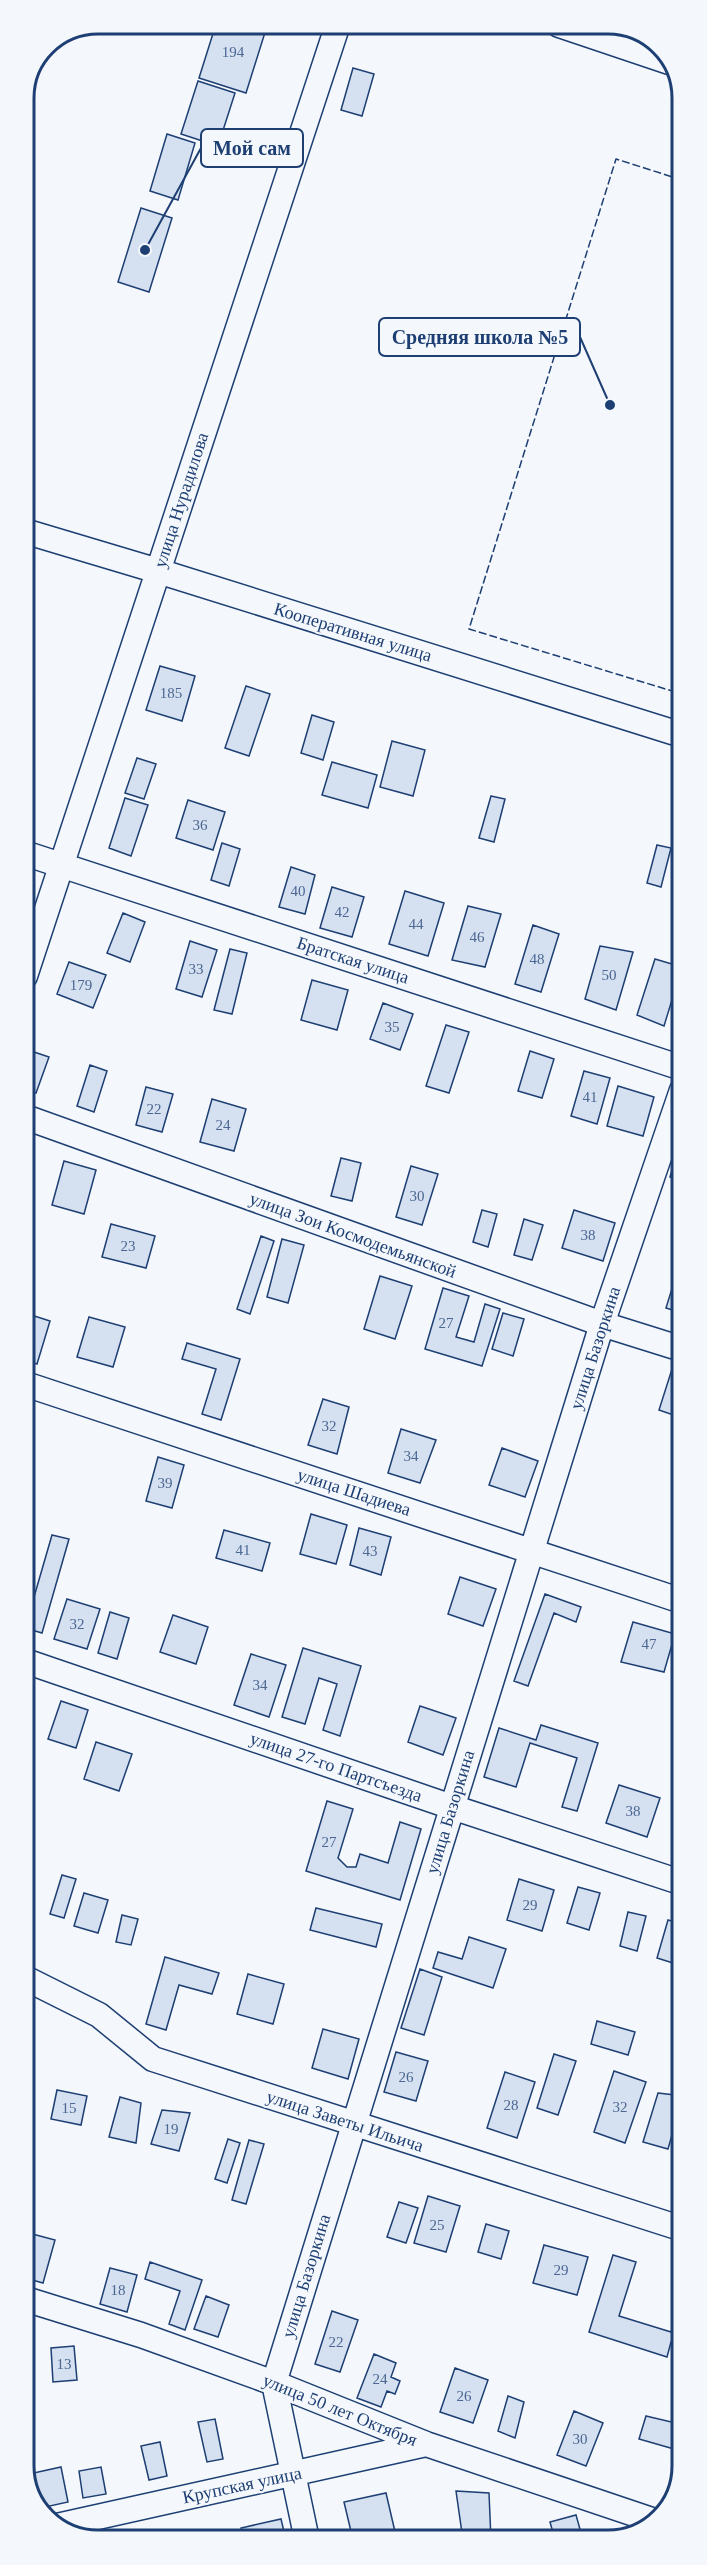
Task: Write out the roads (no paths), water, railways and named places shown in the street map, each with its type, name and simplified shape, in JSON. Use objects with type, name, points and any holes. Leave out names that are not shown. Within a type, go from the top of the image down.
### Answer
[{"type":"street","name":"улица Нурадилова","points":[[35,945],[335,34]]},
{"type":"street","points":[[594,35],[653,52]]},
{"type":"street","name":"Кооперативная улица","points":[[35,534],[672,732]]},
{"type":"street","name":"Братская улица","points":[[35,856],[672,1065]]},
{"type":"street","name":"улица Базоркина","points":[[305,2530],[274,2383],[602,1324],[672,1119]]},
{"type":"street","name":"улица Зои Космодемьянской","points":[[35,1121],[602,1324],[672,1346]]},
{"type":"street","name":"улица Шадиева","points":[[35,1387],[672,1598]]},
{"type":"street","name":"улица 27-го Партсъезда","points":[[35,1663],[452,1807],[672,1879]]},
{"type":"street","name":"улица Заветы Ильича","points":[[35,1983],[99,2015],[153,2059],[672,2226]]},
{"type":"street","name":"улица 50 лет Октября","points":[[35,2302],[141,2334],[274,2383],[426,2444],[647,2518]]},
{"type":"street","name":"Крупская улица","points":[[69,2523],[426,2444]]},
{"type":"place","name":"Мой сам","points":[[145,250]]},
{"type":"place","name":"Средняя школа №5","points":[[610,405]]}]
